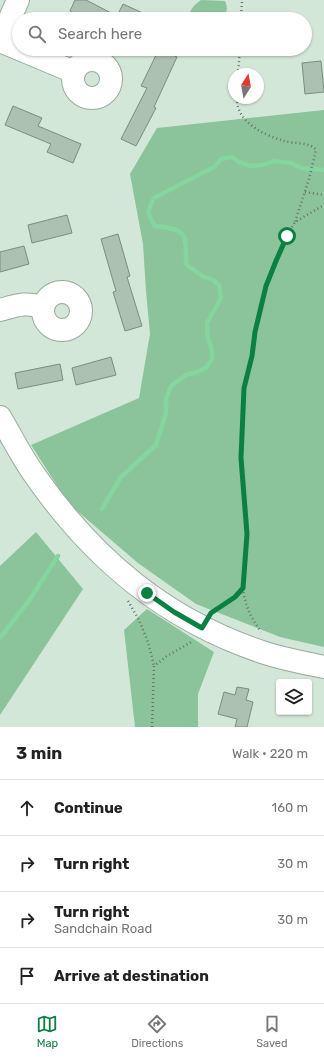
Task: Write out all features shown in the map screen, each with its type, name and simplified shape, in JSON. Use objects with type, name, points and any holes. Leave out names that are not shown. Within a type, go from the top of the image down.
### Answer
[{"type":"street","points":[[10,5],[0,41],[12,46]]},
{"type":"street","points":[[36,56],[74,72]]},
{"type":"street","points":[[0,310],[17,305],[30,304],[43,307]]},
{"type":"street","points":[[0,417],[35,476],[69,521],[112,566],[174,612],[202,628],[267,654],[324,667]]},
{"type":"path","points":[[241,12],[242,0]]},
{"type":"path","points":[[238,68],[239,56]]},
{"type":"path","points":[[238,104],[238,110],[244,119],[268,135],[285,141],[309,144],[314,146],[316,150],[296,222],[284,242],[266,286],[244,388],[241,458],[247,534],[243,588],[244,603],[251,618],[264,637],[267,654]]},
{"type":"path","points":[[305,192],[324,195]]},
{"type":"path","points":[[296,222],[324,205]]},
{"type":"path","points":[[154,666],[178,649],[193,642],[211,613],[235,597],[243,588]]},
{"type":"path","points":[[127,600],[139,620],[148,642],[154,666],[152,727]]},
{"type":"green space","points":[[201,0],[225,1],[227,8],[226,12],[190,12]]},
{"type":"green space","points":[[324,110],[324,647],[280,637],[196,604],[138,563],[69,504],[31,445],[139,398],[150,334],[143,244],[130,174],[157,128]]},
{"type":"green space","points":[[36,532],[83,589],[0,715],[0,566]]},
{"type":"green space","points":[[147,609],[214,652],[198,694],[198,727],[135,727],[124,630]]},
{"type":"building","points":[[75,0],[86,0],[109,12],[72,12],[70,11]]},
{"type":"building","points":[[123,4],[141,12],[119,12]]},
{"type":"building","points":[[156,56],[177,57],[154,107],[156,108],[136,146],[121,139],[147,88],[141,86]]},
{"type":"building","points":[[321,61],[324,92],[305,94],[302,63]]},
{"type":"building","points":[[13,106],[42,118],[38,126],[81,144],[73,163],[47,152],[51,144],[5,125]]},
{"type":"building","points":[[67,215],[72,233],[32,243],[28,225]]},
{"type":"building","points":[[118,234],[130,276],[127,277],[142,326],[125,331],[113,292],[116,291],[101,239]]},
{"type":"building","points":[[24,246],[29,264],[0,272],[0,252]]},
{"type":"building","points":[[111,357],[116,375],[76,385],[72,368]]},
{"type":"building","points":[[60,364],[63,380],[18,389],[15,373]]},
{"type":"building","points":[[237,687],[249,689],[246,700],[253,702],[247,727],[235,727],[237,719],[218,714],[224,692],[235,695]]},
{"type":"waterway","points":[[102,509],[121,477],[156,445],[166,413],[166,399],[171,386],[186,375],[206,368],[212,359],[212,350],[208,338],[207,323],[221,298],[219,285],[213,280],[202,276],[186,264],[186,246],[183,235],[174,229],[155,226],[149,215],[149,209],[154,198],[214,167],[221,159],[232,157],[239,162],[251,166],[263,165],[273,161],[291,163],[301,168],[324,170]]},
{"type":"waterway","points":[[0,638],[28,602],[58,556]]},
{"type":"route","points":[[147,593],[174,612],[202,628],[211,613],[235,597],[243,588],[247,534],[241,458],[243,434],[242,405],[244,388],[266,286],[287,236]]}]
